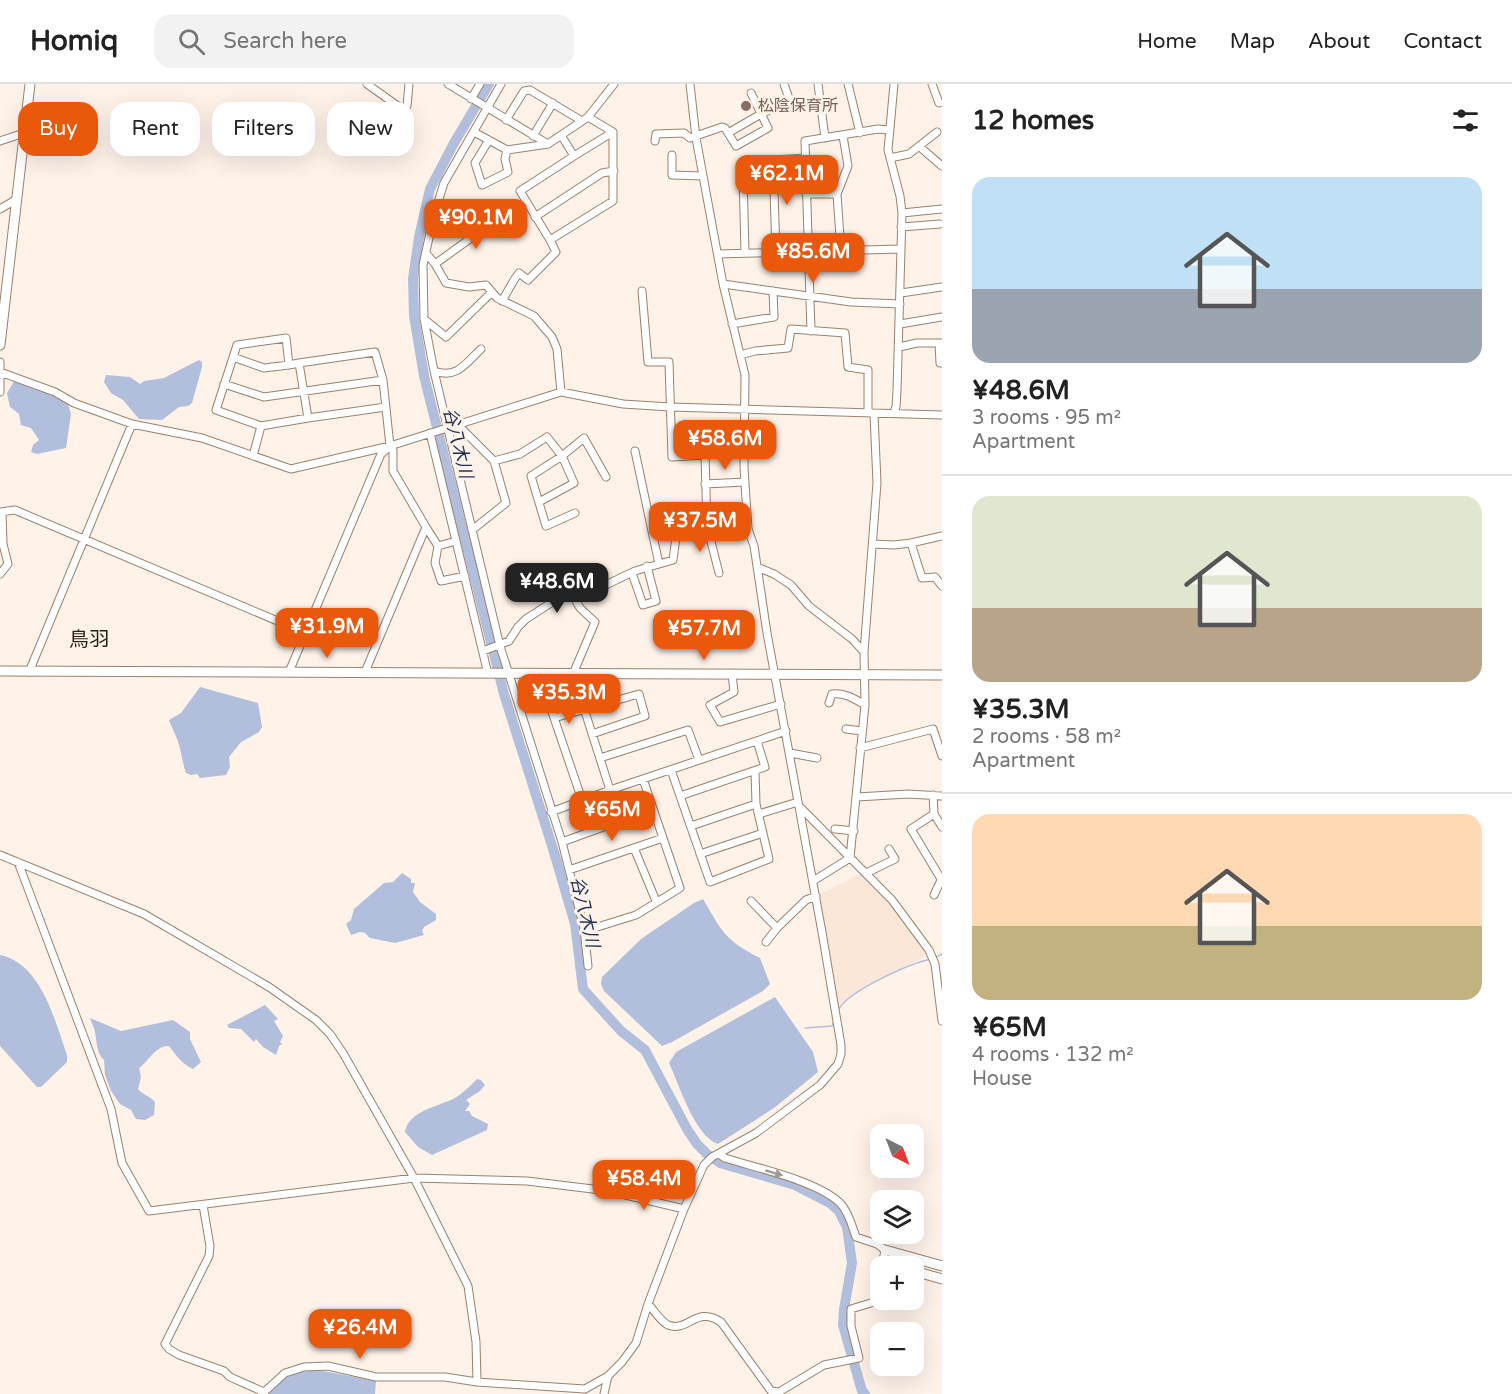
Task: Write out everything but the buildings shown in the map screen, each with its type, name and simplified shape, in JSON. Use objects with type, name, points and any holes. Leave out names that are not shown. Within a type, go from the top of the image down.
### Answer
[{"type":"street","points":[[28,102],[30,84]]},
{"type":"street","points":[[367,84],[402,109],[407,106],[409,84]]},
{"type":"street","points":[[448,84],[548,144]]},
{"type":"street","points":[[471,99],[480,84]]},
{"type":"street","points":[[501,84],[444,183],[423,265],[424,319],[434,371],[451,426],[472,530],[500,646],[562,842],[584,928],[588,966]]},
{"type":"street","points":[[474,132],[507,150],[548,144],[585,119],[614,84]]},
{"type":"street","points":[[203,1205],[210,1246],[209,1256],[165,1344],[179,1355],[224,1371],[230,1377],[263,1393],[285,1373],[304,1367],[328,1366],[376,1377],[445,1377],[477,1382],[585,1389],[608,1376],[630,1353],[636,1343],[648,1304],[684,1209],[704,1165],[756,1133],[792,1107],[829,1076],[840,1059],[841,1045],[816,896],[767,633],[757,567],[748,529],[745,482],[745,375],[723,284],[696,138],[690,84]]},
{"type":"street","points":[[728,132],[790,101],[783,84]]},
{"type":"street","points":[[818,84],[825,138]]},
{"type":"street","points":[[848,84],[860,133]]},
{"type":"street","points":[[894,84],[888,150],[902,213],[900,324],[894,412]]},
{"type":"street","points":[[933,84],[939,103]]},
{"type":"street","points":[[506,120],[524,91],[530,90],[614,132]]},
{"type":"street","points":[[655,141],[656,134],[684,133],[690,138],[696,138],[722,127],[728,132],[736,146],[768,128],[751,93]]},
{"type":"street","points":[[533,136],[553,103]]},
{"type":"street","points":[[811,331],[805,141],[878,129],[889,130]]},
{"type":"street","points":[[502,301],[519,273],[528,280],[556,252],[520,191],[614,132]]},
{"type":"street","points":[[550,240],[613,201],[614,132]]},
{"type":"street","points":[[890,158],[909,154],[937,132]]},
{"type":"street","points":[[561,135],[574,156]]},
{"type":"street","points":[[0,141],[18,136]]},
{"type":"street","points":[[841,251],[837,194],[848,166],[843,136]]},
{"type":"street","points":[[489,140],[475,163],[482,184],[508,172],[505,159],[507,150]]},
{"type":"street","points":[[920,147],[942,166]]},
{"type":"street","points":[[672,155],[672,176],[703,176]]},
{"type":"street","points":[[0,345],[22,156]]},
{"type":"street","points":[[746,253],[743,174],[773,160],[805,159]]},
{"type":"street","points":[[773,160],[776,253]]},
{"type":"street","points":[[536,216],[602,173],[614,171]]},
{"type":"street","points":[[806,194],[837,194]]},
{"type":"street","points":[[0,209],[17,199]]},
{"type":"street","points":[[902,213],[942,209]]},
{"type":"street","points":[[435,264],[503,215]]},
{"type":"street","points":[[901,227],[940,224]]},
{"type":"street","points":[[718,254],[901,249]]},
{"type":"street","points":[[426,254],[446,283],[469,287],[486,285],[502,301],[534,316],[552,337],[557,349],[561,392]]},
{"type":"street","points":[[723,284],[851,302],[900,304]]},
{"type":"street","points":[[901,293],[942,287]]},
{"type":"street","points":[[642,291],[648,362],[669,362],[672,456],[705,455],[707,526],[719,573]]},
{"type":"street","points":[[732,324],[774,317],[773,291]]},
{"type":"street","points":[[424,319],[446,336],[492,292]]},
{"type":"street","points":[[900,324],[942,317]]},
{"type":"street","points":[[740,355],[788,348],[791,329],[845,333],[848,367],[868,370],[877,483],[864,652],[865,705],[854,831],[850,858],[813,881]]},
{"type":"street","points":[[289,365],[286,338],[237,345],[216,410],[261,426],[386,407]]},
{"type":"street","points":[[899,347],[917,343],[941,343],[940,363],[942,363]]},
{"type":"street","points":[[434,371],[446,375],[463,369],[481,350]]},
{"type":"street","points":[[233,357],[264,368],[375,352],[383,380],[390,446],[393,450],[393,471],[438,546],[435,563],[441,580],[465,576]]},
{"type":"street","points":[[0,362],[0,392]]},
{"type":"street","points":[[299,363],[308,418]]},
{"type":"street","points":[[0,372],[132,424],[202,438],[291,469],[390,446],[561,392],[623,404],[670,407],[942,415]]},
{"type":"street","points":[[224,384],[264,397],[383,380]]},
{"type":"street","points":[[29,672],[132,424]]},
{"type":"street","points":[[253,456],[261,426]]},
{"type":"street","points":[[451,426],[462,429],[494,461],[506,503],[472,530]]},
{"type":"street","points":[[430,433],[488,674]]},
{"type":"street","points":[[494,461],[520,454],[547,437],[562,456],[574,483],[539,502]]},
{"type":"street","points":[[575,513],[546,526],[531,476],[562,456],[584,438],[606,477]]},
{"type":"street","points":[[289,672],[381,454],[390,446]]},
{"type":"street","points":[[635,451],[659,564]]},
{"type":"street","points":[[705,484],[745,482]]},
{"type":"street","points":[[0,574],[8,564],[1,544],[1,512],[15,510],[306,633]]},
{"type":"street","points":[[483,651],[509,641],[526,619],[560,597],[593,591],[647,566],[673,560],[676,537],[681,529],[731,526],[748,529]]},
{"type":"street","points":[[365,672],[426,527]]},
{"type":"street","points":[[873,544],[894,545],[942,536]]},
{"type":"street","points":[[438,546],[456,541]]},
{"type":"street","points":[[911,543],[922,578],[939,576],[942,586]]},
{"type":"street","points":[[632,573],[643,605],[656,601],[647,566]]},
{"type":"street","points":[[757,567],[791,585],[809,606],[852,639],[864,652]]},
{"type":"street","points":[[572,594],[580,608],[595,622],[573,674],[610,790]]},
{"type":"street","points":[[0,671],[942,675]]},
{"type":"street","points":[[732,674],[734,692],[710,705],[720,722],[781,704]]},
{"type":"street","points":[[554,718],[639,693],[645,716],[592,734]]},
{"type":"street","points":[[828,703],[832,694],[835,693],[844,694],[865,705]]},
{"type":"street","points":[[520,710],[549,703],[582,800]]},
{"type":"street","points":[[846,729],[862,731]]},
{"type":"street","points":[[860,748],[933,729],[942,756]]},
{"type":"street","points":[[600,758],[688,730],[699,760]]},
{"type":"street","points":[[551,812],[786,731]]},
{"type":"street","points":[[680,796],[765,767],[757,741]]},
{"type":"street","points":[[790,753],[817,758]]},
{"type":"street","points":[[671,770],[710,882],[769,859],[756,804],[755,772]]},
{"type":"street","points":[[584,928],[591,929],[636,915],[680,888],[643,779]]},
{"type":"street","points":[[857,797],[908,794],[942,796]]},
{"type":"street","points":[[933,795],[934,814],[942,827]]},
{"type":"street","points":[[691,826],[756,804]]},
{"type":"street","points":[[759,814],[799,804]]},
{"type":"street","points":[[799,804],[892,900],[929,950],[935,964],[942,1021]]},
{"type":"street","points":[[562,842],[653,809]]},
{"type":"street","points":[[933,895],[942,879],[911,829],[934,814]]},
{"type":"street","points":[[835,829],[854,831]]},
{"type":"street","points":[[700,854],[763,833]]},
{"type":"street","points":[[569,870],[663,838]]},
{"type":"street","points":[[634,848],[657,901]]},
{"type":"street","points":[[866,873],[895,859],[890,849]]},
{"type":"street","points":[[0,855],[144,914],[269,987],[316,1020],[330,1034],[414,1178],[468,1286],[476,1342],[477,1382]]},
{"type":"street","points":[[18,862],[111,1109],[122,1163],[149,1210],[414,1178],[505,1179],[562,1185],[633,1196],[684,1209]]},
{"type":"street","points":[[766,942],[806,900],[816,896]]},
{"type":"street","points":[[751,901],[777,928]]},
{"type":"street","points":[[719,1154],[725,1158],[807,1183],[839,1202],[847,1211],[856,1237],[877,1244],[885,1250],[942,1266]]},
{"type":"street","points":[[884,1256],[885,1250]]},
{"type":"street","points":[[924,1274],[942,1280]]},
{"type":"street","points":[[648,1304],[665,1324],[671,1326],[707,1315],[721,1322],[771,1391],[779,1392],[824,1365],[859,1358],[851,1326],[851,1309],[870,1303]]},
{"type":"street","points":[[604,1394],[608,1376]]},
{"type":"shaded area","points":[[862,873],[893,906],[921,941],[928,955],[866,986],[837,1006],[818,895]]},
{"type":"water","points":[[199,360],[202,362],[202,367],[192,403],[179,407],[162,420],[139,419],[123,400],[111,393],[104,382],[106,375],[130,377],[140,384],[144,381],[164,378]]},
{"type":"water","points":[[14,381],[50,393],[68,404],[71,414],[66,448],[37,454],[31,452],[33,445],[39,440],[31,428],[21,425],[19,414],[10,407],[7,393]]},
{"type":"water","points":[[200,687],[258,703],[262,727],[259,732],[241,742],[229,757],[230,767],[226,775],[200,778],[197,774],[186,773],[178,741],[169,720],[181,713]]},
{"type":"water","points":[[402,873],[411,879],[411,883],[415,883],[413,892],[420,902],[436,914],[436,920],[424,927],[422,931],[424,935],[395,943],[370,938],[360,932],[351,935],[346,924],[351,920],[354,909],[384,883],[393,882]]},
{"type":"water","points":[[703,899],[725,934],[739,946],[760,958],[770,984],[763,991],[662,1046],[604,991],[601,984],[602,977],[641,939]]},
{"type":"water","points":[[0,955],[14,960],[36,981],[51,1011],[67,1055],[67,1062],[41,1087],[37,1087],[0,1046]]},
{"type":"water","points":[[775,997],[813,1052],[818,1072],[774,1108],[718,1144],[702,1131],[695,1121],[669,1063],[676,1052]]},
{"type":"water","points":[[265,1005],[278,1019],[274,1021],[283,1036],[280,1042],[282,1044],[276,1055],[263,1047],[256,1039],[254,1042],[241,1029],[229,1028],[227,1025]]},
{"type":"water","points":[[90,1018],[121,1031],[173,1020],[190,1032],[190,1039],[201,1062],[193,1069],[182,1062],[169,1046],[156,1051],[139,1068],[141,1077],[138,1089],[155,1102],[154,1115],[145,1120],[136,1119],[131,1110],[120,1104],[111,1091],[105,1075],[104,1060],[98,1050],[95,1030]]},
{"type":"water","points":[[477,1079],[485,1085],[466,1100],[470,1104],[465,1111],[469,1111],[472,1116],[488,1124],[487,1130],[432,1155],[418,1147],[405,1132],[412,1119],[425,1110],[455,1098]]},
{"type":"water","points":[[318,1370],[376,1381],[375,1394],[266,1394],[289,1376]]},
{"type":"waterway","name":"谷八木川","points":[[489,84],[430,189],[419,237],[413,279],[414,316],[424,376],[504,694],[575,924],[583,989],[621,1031],[645,1050],[687,1129],[707,1154],[720,1163],[795,1185],[830,1203],[839,1211],[847,1227],[852,1263],[843,1325],[862,1391],[865,1394]]},
{"type":"waterway","points":[[936,957],[942,954]]},
{"type":"waterway","points":[[838,1011],[843,1003],[865,987],[909,966],[931,959]]},
{"type":"waterway","points":[[805,1028],[832,1026],[834,1021]]},
{"type":"place","name":"松陰保育所","points":[[746,106]]},
{"type":"district","name":"鳥羽","points":[[89,640]]}]
